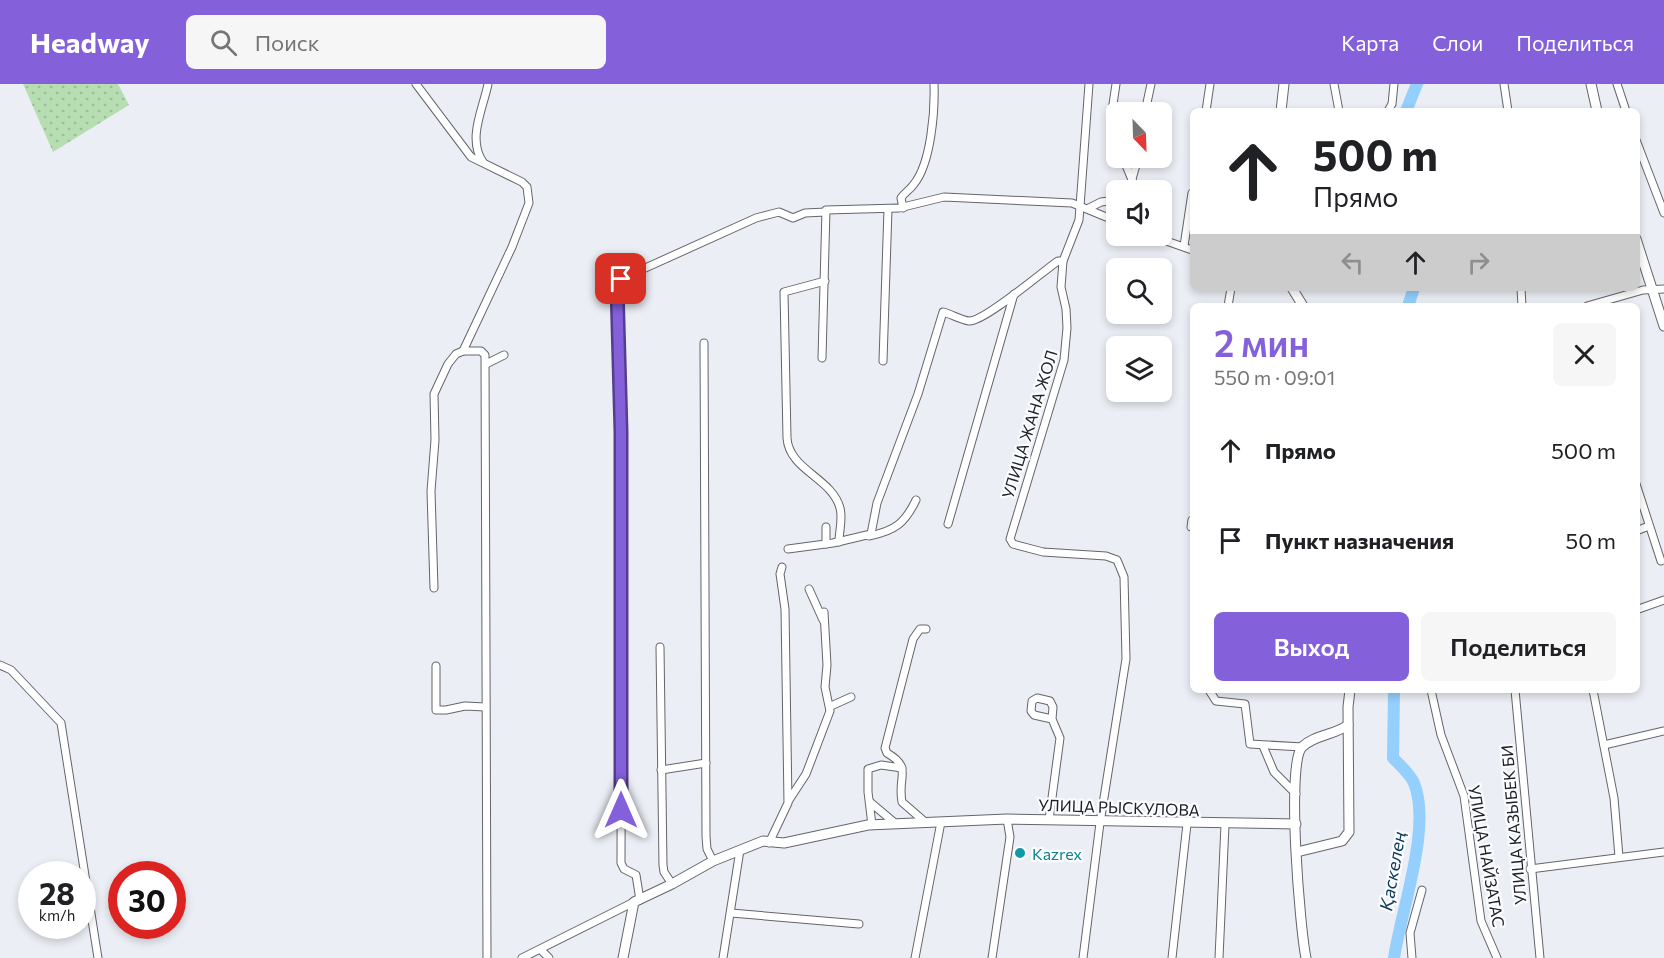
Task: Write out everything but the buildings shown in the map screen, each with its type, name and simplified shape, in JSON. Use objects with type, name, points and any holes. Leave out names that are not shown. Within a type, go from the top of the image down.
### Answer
[{"type":"street","points":[[416,84],[471,157],[522,182],[527,187],[529,203],[512,247],[463,351]]},
{"type":"street","points":[[484,163],[476,149],[475,138],[488,84]]},
{"type":"street","points":[[903,208],[903,195],[914,185],[922,168],[929,143],[934,84]]},
{"type":"street","points":[[869,536],[872,532],[877,503],[918,394],[943,312],[973,321],[981,318],[1047,268],[1063,261],[1085,207],[1089,84]]},
{"type":"street","points":[[1113,102],[1116,84]]},
{"type":"street","points":[[1147,102],[1151,84]]},
{"type":"street","points":[[1206,108],[1210,84]]},
{"type":"street","points":[[1281,108],[1284,84]]},
{"type":"street","points":[[1334,84],[1338,108]]},
{"type":"street","points":[[1390,108],[1394,84]]},
{"type":"street","points":[[1504,84],[1508,108]]},
{"type":"street","points":[[1591,84],[1596,108]]},
{"type":"street","points":[[1617,84],[1625,108]]},
{"type":"street","points":[[1640,150],[1664,213]]},
{"type":"street","points":[[1128,168],[1132,180]]},
{"type":"street","points":[[1132,180],[1135,168]]},
{"type":"street","points":[[623,958],[637,901],[636,875],[624,868],[621,863],[622,528],[620,326],[617,287],[621,279],[769,213],[779,212],[785,217],[793,218],[805,213],[903,208],[924,200],[944,197],[1072,203],[1106,216]]},
{"type":"street","points":[[1085,207],[1106,201]]},
{"type":"street","points":[[1184,246],[1190,206]]},
{"type":"street","points":[[883,361],[888,209]]},
{"type":"street","points":[[822,358],[826,212]]},
{"type":"street","points":[[1172,242],[1190,249]]},
{"type":"street","points":[[1640,251],[1664,326]]},
{"type":"street","name":"УЛИЦА ЖАНА ЖОЛ","points":[[1063,261],[1061,287],[1067,328],[1064,360],[1010,539],[1012,544],[1043,552],[1106,556],[1117,560],[1121,568],[1127,640],[1083,958]]},
{"type":"street","points":[[825,281],[784,292],[788,450],[838,503],[842,521],[839,542]]},
{"type":"street","points":[[1599,303],[1664,289]]},
{"type":"street","points":[[948,524],[1014,294]]},
{"type":"street","points":[[704,343],[706,836],[707,849],[713,861]]},
{"type":"street","points":[[434,588],[431,491],[435,440],[434,394],[448,364],[456,354],[463,351],[484,352],[486,364],[487,958]]},
{"type":"street","points":[[486,364],[504,355]]},
{"type":"street","points":[[1640,497],[1661,561]]},
{"type":"street","points":[[788,549],[884,533],[907,518],[916,500]]},
{"type":"street","points":[[1640,529],[1649,526]]},
{"type":"street","points":[[826,527],[826,544]]},
{"type":"street","points":[[782,567],[780,574],[785,609],[788,803]]},
{"type":"street","points":[[809,589],[826,625]]},
{"type":"street","points":[[1640,609],[1664,600]]},
{"type":"street","points":[[769,843],[788,803],[806,774],[832,703],[825,687],[826,625],[824,612]]},
{"type":"street","points":[[926,629],[916,632],[913,639],[885,748],[888,754],[898,758],[902,768],[902,802],[927,824]]},
{"type":"street","points":[[660,647],[663,865],[672,885]]},
{"type":"street","points":[[0,665],[10,670],[60,723],[98,958]]},
{"type":"street","points":[[436,666],[436,710],[465,705],[485,707]]},
{"type":"street","points":[[1211,693],[1216,701],[1245,704],[1250,744],[1303,747],[1341,731],[1348,725]]},
{"type":"street","points":[[1297,852],[1342,841],[1349,832],[1350,693]]},
{"type":"street","name":"УЛИЦА НАЙЗАТАС","points":[[1432,693],[1440,735],[1464,796],[1481,921],[1497,958]]},
{"type":"street","name":"УЛИЦА КАЗЫБЕК БИ","points":[[1515,693],[1540,958]]},
{"type":"street","points":[[1594,693],[1614,798],[1619,857]]},
{"type":"street","points":[[832,703],[851,697]]},
{"type":"street","points":[[1049,820],[1060,738],[1052,719]]},
{"type":"street","points":[[1604,745],[1664,731]]},
{"type":"street","points":[[1263,746],[1274,772],[1296,794]]},
{"type":"street","points":[[1303,747],[1298,754],[1296,825],[1298,889],[1305,958]]},
{"type":"street","points":[[661,770],[706,763]]},
{"type":"street","points":[[872,825],[868,769],[881,765],[902,768]]},
{"type":"street","points":[[870,802],[896,824]]},
{"type":"street","points":[[992,958],[1010,837],[1007,819]]},
{"type":"street","name":"УЛИЦА РЫСКУЛОВА","points":[[637,901],[672,885],[713,861],[763,842],[784,843],[841,829],[872,825],[1007,819],[1100,823],[1296,825]]},
{"type":"street","points":[[915,958],[941,822]]},
{"type":"street","points":[[1172,958],[1187,824]]},
{"type":"street","points":[[1219,958],[1225,825]]},
{"type":"street","points":[[723,958],[741,850]]},
{"type":"street","points":[[1530,869],[1664,852]]},
{"type":"street","points":[[1412,958],[1410,933],[1422,890]]},
{"type":"street","points":[[522,958],[637,901]]},
{"type":"street","points":[[731,913],[860,924]]},
{"type":"street","points":[[541,950],[549,958]]},
{"type":"green space","points":[[23,84],[118,84],[129,105],[53,152]]},
{"type":"waterway","name":"Қаскелең","points":[[1407,108],[1417,84]]},
{"type":"waterway","name":"Қаскелең","points":[[1409,303],[1413,291]]},
{"type":"waterway","name":"Қаскелең","points":[[1394,693],[1393,758],[1414,783],[1419,801],[1417,845],[1394,958]]},
{"type":"place","name":"Kazrex","points":[[1020,853]]},
{"type":"route","points":[[621,279],[617,287],[621,361],[621,810]]}]
